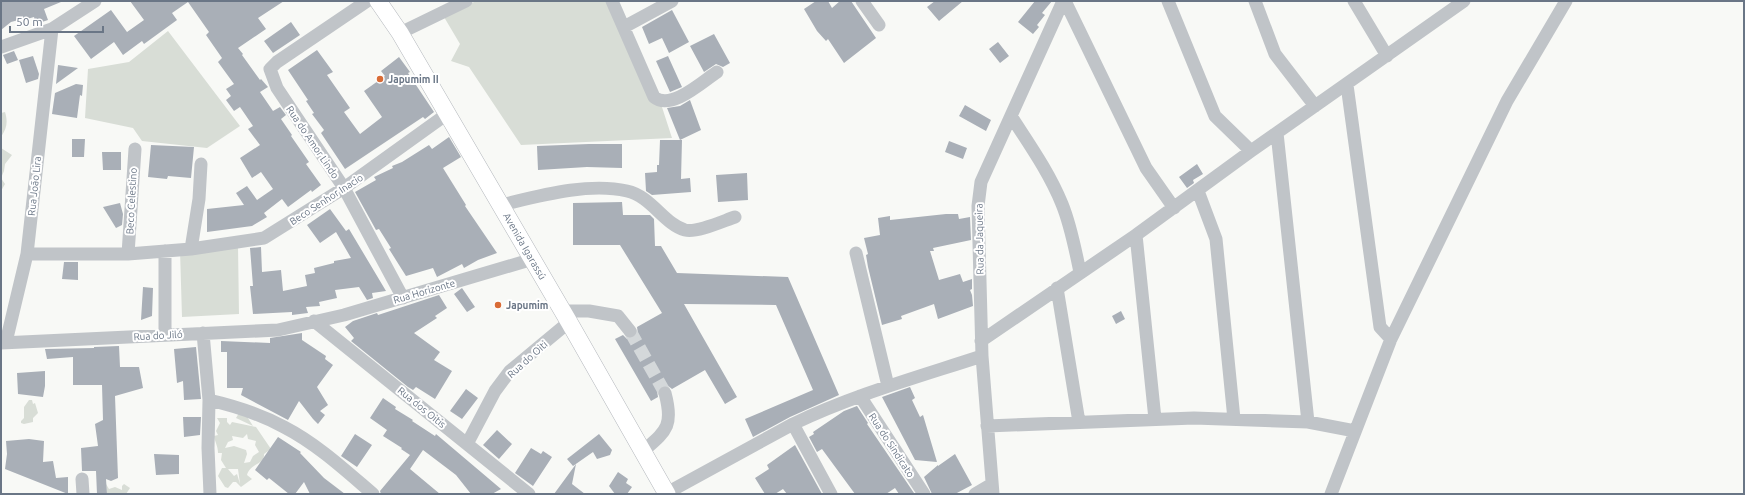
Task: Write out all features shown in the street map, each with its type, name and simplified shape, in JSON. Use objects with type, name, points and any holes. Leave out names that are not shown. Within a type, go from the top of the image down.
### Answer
[{"type":"main road","name":"Avenida Igarassú","points":[[378,1],[400,33],[533,259],[666,494]]},
{"type":"street","points":[[1,47],[52,29],[95,1]]},
{"type":"street","name":"Rua do Amor Lindo","points":[[367,1],[277,62],[270,69],[277,88],[344,188],[403,298]]},
{"type":"street","points":[[400,33],[466,1]]},
{"type":"street","points":[[612,1],[654,97],[660,101],[668,102],[679,98],[717,72]]},
{"type":"street","points":[[624,26],[672,1]]},
{"type":"street","points":[[862,1],[879,25]]},
{"type":"street","points":[[1064,1],[1146,168],[1174,208]]},
{"type":"street","name":"Rua da Jaqueira","points":[[992,489],[981,341],[978,206],[981,182],[1064,1]]},
{"type":"street","points":[[1168,1],[1215,116],[1251,151]]},
{"type":"street","points":[[1255,1],[1275,54],[1315,106]]},
{"type":"street","points":[[1354,1],[1387,56]]},
{"type":"street","points":[[1331,494],[1391,339],[1507,101],[1566,1]]},
{"type":"street","points":[[981,341],[1136,235],[1251,151],[1347,85],[1460,2]]},
{"type":"street","name":"Rua João Lira","points":[[4,342],[27,254],[52,29]]},
{"type":"street","points":[[1347,85],[1380,327],[1391,339]]},
{"type":"street","name":"Beco Senhor Inacio","points":[[27,254],[128,254],[191,249],[264,238],[344,188],[447,114]]},
{"type":"street","points":[[1010,116],[1041,162],[1062,203],[1071,229],[1080,272]]},
{"type":"street","points":[[1277,133],[1308,422]]},
{"type":"street","name":"Beco Celestino","points":[[128,254],[135,149]]},
{"type":"street","points":[[191,249],[199,199],[201,164]]},
{"type":"street","points":[[501,205],[555,192],[614,189],[629,191],[643,198],[675,224],[685,230],[702,228],[735,217]]},
{"type":"street","points":[[1198,191],[1216,239],[1234,419]]},
{"type":"street","points":[[1136,235],[1155,419]]},
{"type":"street","points":[[165,251],[165,335]]},
{"type":"street","points":[[856,253],[888,386]]},
{"type":"street","name":"Rua Horizonte","points":[[314,320],[344,315],[533,259]]},
{"type":"street","points":[[1057,288],[1079,422]]},
{"type":"street","points":[[566,317],[589,311],[618,316],[630,331]]},
{"type":"street","name":"Rua do Oiti","points":[[467,444],[495,392],[510,371],[566,317]]},
{"type":"street","name":"Rua do Jiló","points":[[4,342],[278,330],[314,320]]},
{"type":"street","name":"Rua dos Oitis","points":[[314,320],[529,494]]},
{"type":"street","points":[[203,333],[209,400],[208,448],[210,494]]},
{"type":"street","points":[[666,494],[793,424],[860,396],[982,356]]},
{"type":"street","points":[[642,452],[664,432],[669,419],[669,408],[665,393]]},
{"type":"street","name":"Rua do Sindicato","points":[[860,396],[924,494]]},
{"type":"street","points":[[209,400],[245,410],[285,427],[320,449],[373,494]]},
{"type":"street","points":[[987,426],[1155,419],[1234,419],[1308,422],[1355,431]]},
{"type":"street","points":[[793,424],[831,494]]},
{"type":"street","points":[[82,479],[83,494]]},
{"type":"street","points":[[975,494],[992,489]]},
{"type":"shaded area","points":[[476,1],[611,1],[661,104],[672,138],[521,145],[469,67],[451,61],[460,44],[444,17]]},
{"type":"shaded area","points":[[168,31],[240,126],[207,148],[142,141],[133,128],[85,118],[88,69],[129,62]]},
{"type":"shaded area","points":[[5,112],[6,125],[5,131],[1,137],[1,113]]},
{"type":"shaded area","points":[[1,148],[12,155],[5,164],[1,178]]},
{"type":"shaded area","points":[[1,178],[5,184],[1,191]]},
{"type":"shaded area","points":[[238,246],[239,314],[182,317],[180,250]]},
{"type":"shaded area","points":[[29,400],[32,400],[33,404],[35,403],[38,413],[33,418],[33,422],[24,424],[21,423],[21,421],[24,418],[24,407]]},
{"type":"shaded area","points":[[239,413],[246,415],[253,426],[236,418]]},
{"type":"shaded area","points":[[217,418],[227,418],[227,422],[230,425],[232,422],[256,427],[271,449],[264,454],[264,458],[260,462],[251,468],[247,475],[252,479],[241,487],[236,482],[233,482],[228,488],[225,487],[218,476],[222,468],[226,468],[221,460],[222,453],[218,453],[214,436],[218,435],[216,431],[220,423]],"holes":[[[247,434],[248,439],[256,441],[255,445],[259,452],[253,456],[250,462],[244,463],[247,454],[246,450],[234,446],[225,448],[228,442],[233,440],[232,436],[243,438]],[[228,469],[238,469],[240,484],[237,474],[234,476]]]},
{"type":"shaded area","points":[[106,484],[109,489],[115,487],[122,490],[122,486],[124,484],[130,488],[126,494],[107,494]]},
{"type":"building","points":[[1,1],[61,2],[44,9],[48,20],[36,24],[34,17],[26,18],[11,22],[1,30]]},
{"type":"building","points":[[130,1],[284,1],[258,18],[266,29],[238,48],[260,80],[261,79],[268,87],[260,92],[273,111],[280,107],[286,115],[281,119],[309,162],[306,164],[321,185],[312,192],[311,190],[288,207],[282,199],[264,213],[267,217],[252,226],[207,232],[207,209],[244,205],[236,193],[247,186],[257,200],[273,189],[261,172],[252,178],[240,158],[260,145],[248,129],[253,126],[240,107],[234,111],[226,100],[231,96],[226,89],[234,84],[218,62],[222,58],[206,35],[209,32],[188,2],[172,13],[177,20],[144,44],[142,41],[123,55],[114,42],[91,59],[74,36],[111,10],[127,32],[144,20]]},
{"type":"building","points":[[816,1],[828,1],[832,8],[840,1],[851,1],[876,38],[844,63],[828,39],[826,41],[817,31],[804,9]]},
{"type":"building","points":[[935,1],[963,1],[939,21],[927,7]]},
{"type":"building","points":[[1035,1],[1052,1],[1042,13],[1045,15],[1037,25],[1039,27],[1033,34],[1018,22]]},
{"type":"building","points":[[672,10],[689,42],[669,53],[662,38],[649,44],[642,27]]},
{"type":"building","points":[[291,22],[300,35],[273,53],[264,41]]},
{"type":"building","points":[[714,34],[730,63],[723,67],[716,64],[704,72],[690,46]]},
{"type":"building","points":[[998,42],[1009,56],[1000,63],[989,49]]},
{"type":"building","points":[[317,50],[333,72],[327,75],[350,108],[344,112],[360,134],[382,117],[364,91],[385,76],[381,71],[399,57],[410,72],[408,73],[434,112],[425,119],[423,117],[345,169],[321,133],[324,130],[312,114],[314,113],[306,101],[308,100],[288,70]]},
{"type":"building","points":[[14,51],[18,60],[7,64],[3,55]]},
{"type":"building","points":[[33,56],[39,74],[38,79],[26,83],[19,60]]},
{"type":"building","points":[[668,56],[682,87],[670,92],[656,61]]},
{"type":"building","points":[[58,65],[78,68],[56,84]]},
{"type":"building","points":[[76,84],[83,85],[77,118],[52,114],[55,93]]},
{"type":"building","points":[[690,100],[701,130],[680,140],[667,108],[680,106]]},
{"type":"building","points":[[965,105],[991,120],[986,131],[959,116]]},
{"type":"building","points":[[449,137],[461,157],[443,168],[466,205],[465,206],[497,253],[478,260],[464,268],[462,264],[437,277],[433,268],[406,276],[389,249],[391,248],[379,229],[376,230],[355,192],[376,180],[374,177],[393,168],[392,166],[402,162],[429,145],[432,149]]},
{"type":"building","points":[[72,139],[85,139],[84,157],[72,157]]},
{"type":"building","points":[[660,140],[682,140],[681,179],[690,178],[691,192],[652,195],[646,191],[645,173],[657,172],[657,165],[659,165]]},
{"type":"building","points":[[949,141],[967,148],[963,159],[945,152]]},
{"type":"building","points":[[622,144],[622,168],[587,167],[538,170],[537,146]]},
{"type":"building","points":[[151,145],[194,147],[191,178],[168,176],[167,179],[148,177]]},
{"type":"building","points":[[102,152],[121,152],[121,170],[103,170]]},
{"type":"building","points":[[1197,164],[1203,174],[1193,180],[1194,183],[1187,188],[1179,177]]},
{"type":"building","points":[[747,173],[748,200],[718,202],[716,175]]},
{"type":"building","points":[[622,202],[623,215],[650,215],[654,219],[655,246],[661,246],[677,273],[788,277],[839,395],[790,417],[753,437],[745,419],[813,390],[776,305],[684,304],[737,397],[725,404],[705,370],[672,389],[667,385],[660,387],[657,391],[658,397],[651,401],[615,339],[623,335],[627,339],[635,337],[638,334],[637,327],[662,313],[620,245],[573,245],[573,203]]},
{"type":"building","points":[[120,203],[123,214],[122,225],[116,228],[103,207]]},
{"type":"building","points":[[330,209],[346,231],[349,229],[386,291],[372,293],[373,298],[367,300],[359,287],[335,290],[337,298],[319,302],[320,306],[306,307],[308,313],[292,315],[292,312],[253,314],[250,286],[253,286],[250,248],[261,247],[262,272],[281,270],[283,291],[307,286],[305,275],[315,273],[314,268],[334,263],[334,261],[351,258],[336,232],[320,243],[307,225]]},
{"type":"building","points":[[958,214],[959,219],[970,217],[971,240],[933,248],[934,251],[930,251],[939,280],[960,274],[963,282],[972,279],[972,289],[970,290],[973,306],[938,319],[934,304],[901,316],[902,319],[882,325],[868,267],[866,255],[868,254],[864,238],[880,235],[878,218],[890,216],[890,220]]},
{"type":"building","points":[[64,262],[78,262],[78,280],[62,279]]},
{"type":"building","points":[[143,287],[153,288],[152,316],[141,320]]},
{"type":"building","points":[[462,288],[475,307],[467,312],[454,294]]},
{"type":"building","points":[[439,295],[447,308],[435,316],[437,318],[414,333],[440,352],[434,360],[452,371],[435,399],[416,387],[413,390],[408,387],[351,341],[354,338],[345,327],[353,321],[377,313],[378,315]]},
{"type":"building","points":[[1121,311],[1125,319],[1116,324],[1112,316]]},
{"type":"building","points":[[302,333],[302,340],[326,356],[325,359],[333,365],[317,387],[328,405],[320,411],[325,415],[318,424],[299,401],[288,420],[241,395],[243,388],[227,388],[227,352],[221,352],[221,341],[270,343],[270,338]]},
{"type":"building","points":[[119,346],[120,367],[139,367],[143,388],[115,396],[118,478],[111,481],[106,479],[107,494],[97,494],[96,471],[82,471],[81,448],[98,446],[95,424],[103,420],[102,385],[73,385],[73,357],[47,359],[45,349]]},
{"type":"building","points":[[196,347],[201,399],[184,400],[183,381],[177,383],[174,349]]},
{"type":"building","points":[[45,371],[43,397],[18,394],[17,373]]},
{"type":"building","points":[[910,387],[915,398],[912,400],[920,417],[923,415],[937,462],[915,460],[882,397]]},
{"type":"building","points":[[466,389],[478,398],[462,419],[450,411]]},
{"type":"building","points":[[383,398],[396,407],[395,409],[413,420],[412,421],[435,436],[436,434],[501,489],[492,494],[471,494],[456,475],[423,450],[410,469],[440,494],[381,494],[380,491],[410,455],[383,436],[387,430],[370,418]]},
{"type":"building","points":[[857,406],[868,423],[867,424],[914,493],[899,494],[895,488],[886,494],[855,494],[822,449],[817,452],[809,437],[814,434],[813,432],[844,411]]},
{"type":"building","points":[[183,417],[201,417],[200,435],[184,437]]},
{"type":"building","points":[[497,430],[512,444],[499,459],[483,445]]},
{"type":"building","points":[[355,434],[372,445],[357,467],[341,456]]},
{"type":"building","points":[[599,434],[612,450],[610,455],[597,459],[593,452],[573,466],[567,459]]},
{"type":"building","points":[[278,437],[301,452],[300,453],[324,478],[345,494],[310,494],[304,482],[295,494],[289,494],[269,478],[267,480],[255,470]]},
{"type":"building","points":[[29,439],[44,441],[43,462],[53,461],[56,478],[68,477],[68,494],[5,469],[7,454],[6,441]]},
{"type":"building","points":[[795,445],[822,494],[787,494],[783,489],[775,494],[765,494],[755,478],[769,469],[767,465]]},
{"type":"building","points":[[531,448],[541,454],[543,451],[552,457],[533,486],[515,473]]},
{"type":"building","points":[[154,454],[179,455],[179,474],[156,475]]},
{"type":"building","points":[[955,454],[972,485],[955,494],[932,494],[924,477],[938,465]]},
{"type":"building","points":[[576,464],[572,484],[585,494],[554,494]]},
{"type":"building","points":[[618,472],[628,479],[626,483],[632,487],[627,494],[615,494],[609,486]]},
{"type":"tunnel","points":[[630,331],[665,393]]},
{"type":"place","name":"Japumim II","points":[[380,79]]},
{"type":"place","name":"Japumim","points":[[498,305]]}]
